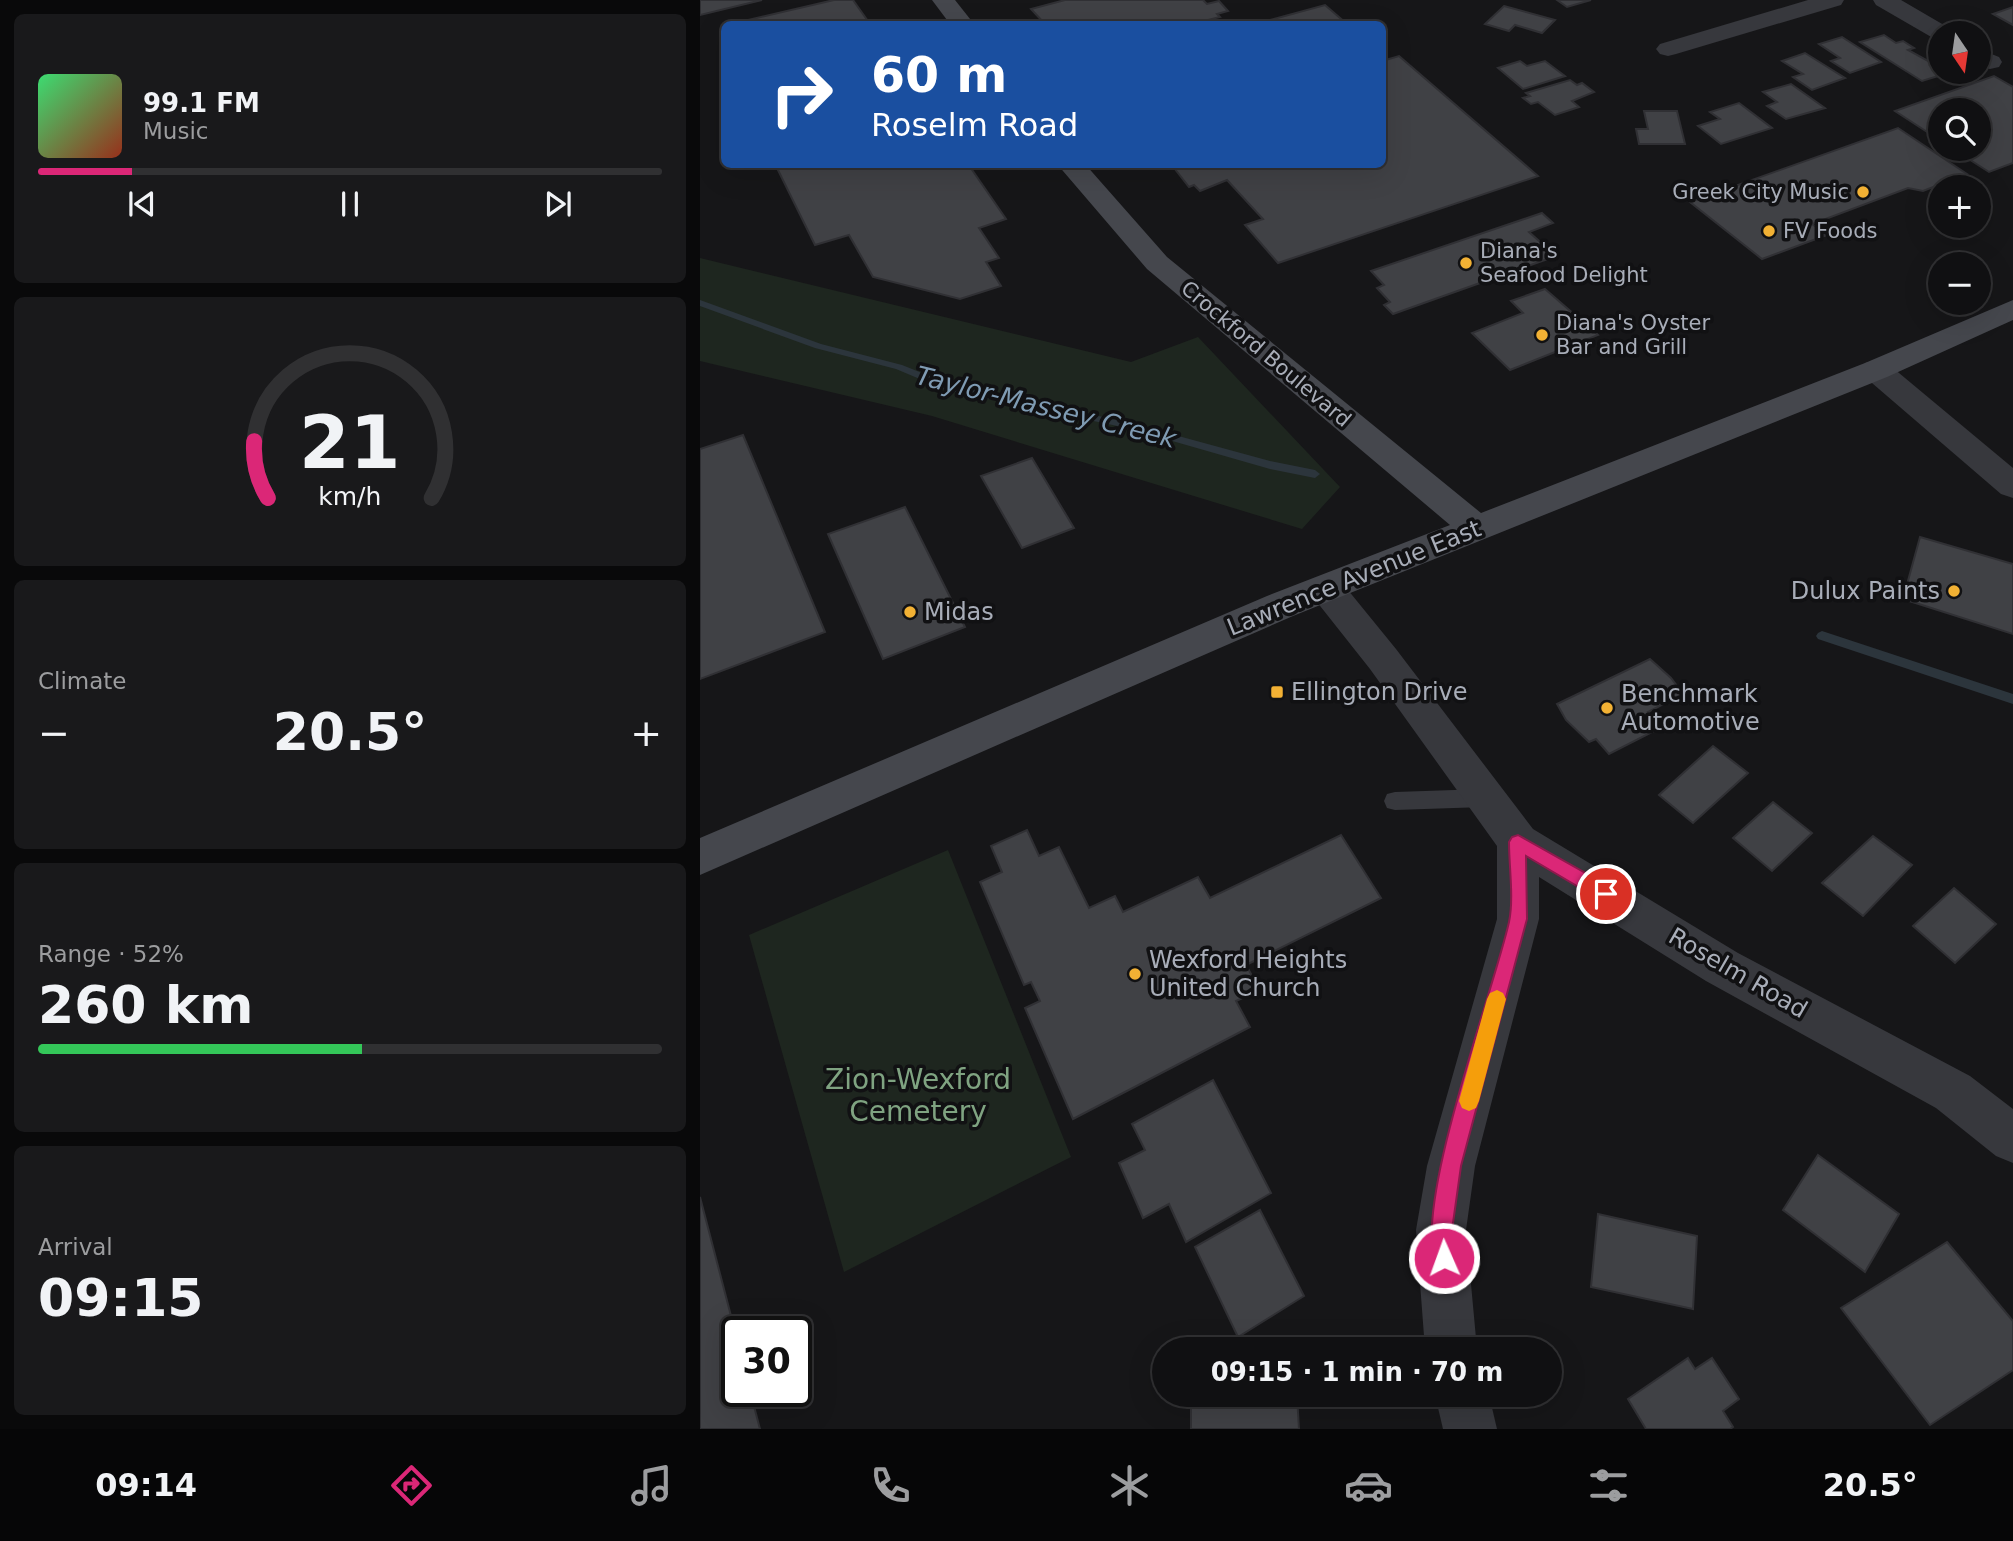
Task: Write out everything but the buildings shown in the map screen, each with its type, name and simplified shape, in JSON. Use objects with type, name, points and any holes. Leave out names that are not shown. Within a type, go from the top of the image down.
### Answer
[{"type":"main road","points":[[943,0],[959,21]]},
{"type":"main road","name":"Crockford Boulevard","points":[[1074,168],[1157,263],[1478,528]]},
{"type":"main road","name":"Lawrence Avenue East","points":[[700,857],[1326,588],[1876,370],[2013,309]]},
{"type":"street","points":[[1668,48],[1833,0]]},
{"type":"street","points":[[1884,0],[1928,25]]},
{"type":"street","points":[[1876,370],[2013,486]]},
{"type":"street","name":"Roselm Road","points":[[1326,588],[1383,659],[1518,842],[1723,967],[1953,1092],[2013,1139]]},
{"type":"street","points":[[1450,1337],[1441,1230],[1451,1166],[1518,919],[1518,842]]},
{"type":"street","points":[[1465,1407],[1470,1429]]},
{"type":"lane","points":[[1395,801],[1484,798]]},
{"type":"green space","points":[[700,258],[1131,362],[1198,337],[1340,487],[1302,529],[932,416],[700,361]]},
{"type":"green space","name":"Zion-Wexford Cemetery","points":[[948,850],[1071,1157],[844,1272],[749,935]]},
{"type":"waterway","name":"Taylor-Massey Creek","points":[[700,303],[818,346],[899,367],[950,388],[1127,425],[1270,465],[1315,474]]},
{"type":"waterway","name":"Taylor-Massey Creek","points":[[1822,636],[2013,699]]},
{"type":"slow traffic","points":[[1469,1101],[1497,999]]},
{"type":"place","name":"Greek City Music","points":[[1863,192]]},
{"type":"place","name":"FV Foods","points":[[1769,231]]},
{"type":"place","name":"Diana's Seafood Delight","points":[[1466,263]]},
{"type":"place","name":"Diana's Oyster Bar and Grill","points":[[1542,335]]},
{"type":"place","name":"Dulux Paints","points":[[1954,591]]},
{"type":"place","name":"Midas","points":[[910,612]]},
{"type":"place","name":"Ellington Drive","points":[[1277,692]]},
{"type":"place","name":"Benchmark Automotive","points":[[1607,708]]},
{"type":"place","name":"Wexford Heights United Church","points":[[1135,974]]},
{"type":"route","points":[[1444,1258],[1441,1230],[1451,1166],[1518,919],[1518,842],[1573,877],[1606,894]]}]
